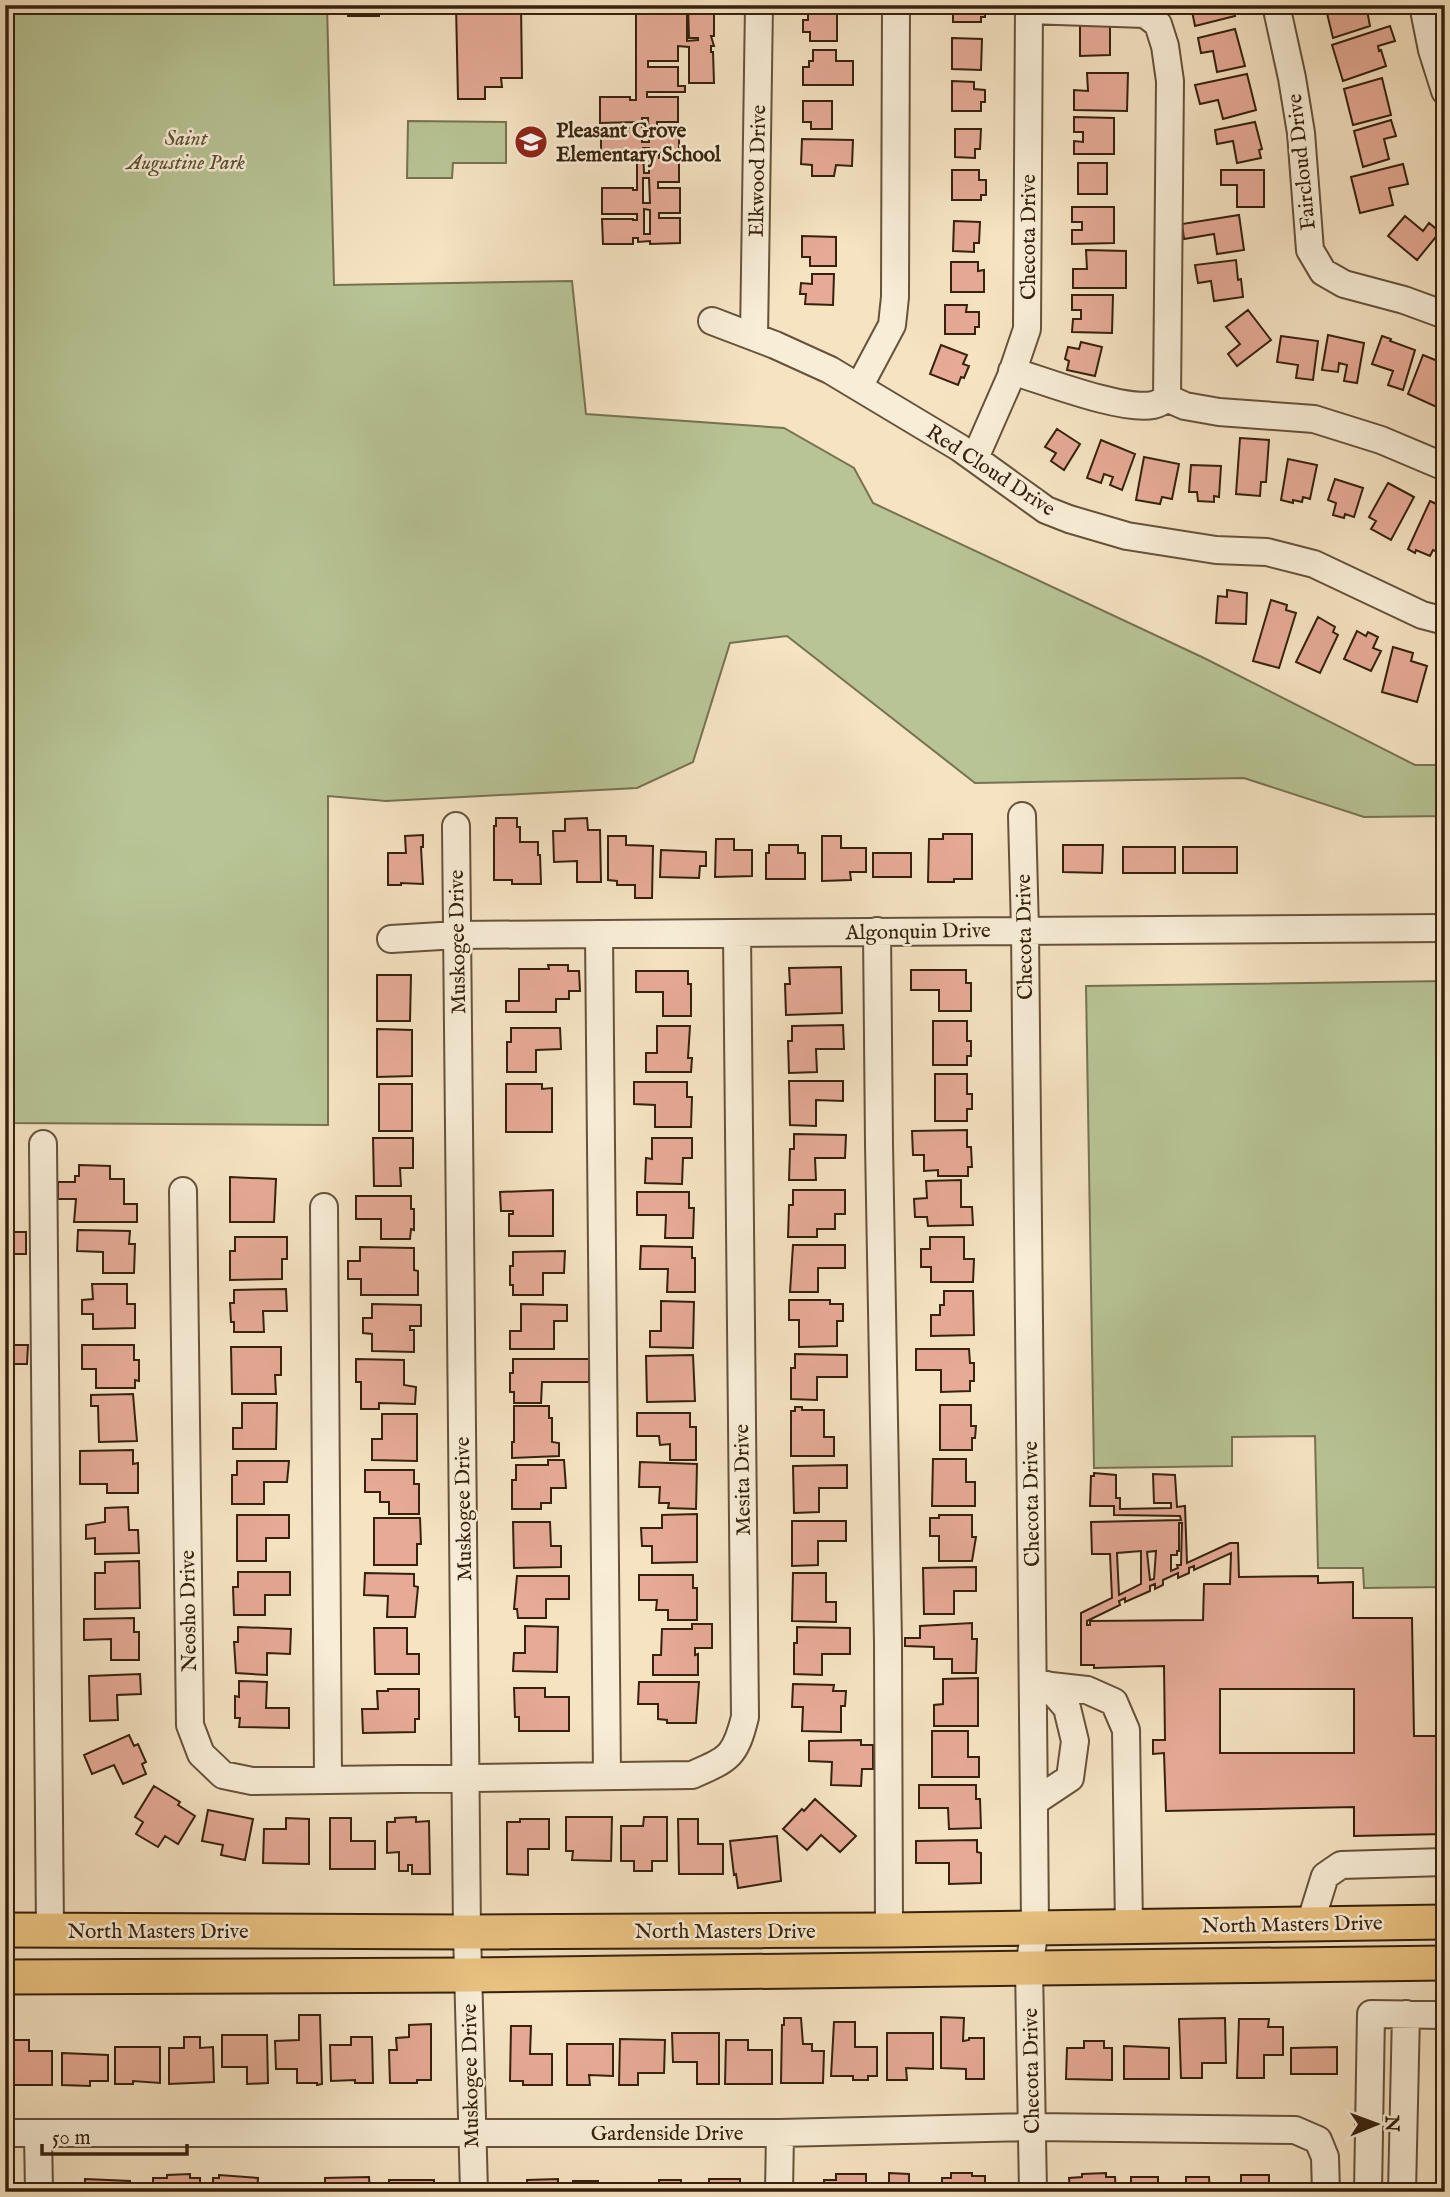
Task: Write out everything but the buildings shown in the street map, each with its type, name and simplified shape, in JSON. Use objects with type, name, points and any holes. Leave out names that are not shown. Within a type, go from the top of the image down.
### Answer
[{"type":"main road","name":"North Masters Drive","points":[[5,1930],[889,1930],[1445,1922]]},
{"type":"main road","name":"North Masters Drive","points":[[5,1976],[468,1975],[1445,1963]]},
{"type":"street","name":"Elkwood Drive","points":[[754,337],[759,5]]},
{"type":"street","points":[[859,387],[892,325],[895,297],[896,5]]},
{"type":"street","name":"Faircloud Drive","points":[[1276,5],[1301,133],[1310,250],[1324,272],[1344,284],[1404,300],[1445,315]]},
{"type":"street","points":[[1423,5],[1432,50],[1445,91]]},
{"type":"street","points":[[1029,8],[1145,14],[1158,24],[1166,46],[1170,81],[1167,398]]},
{"type":"street","name":"Checota Drive","points":[[975,458],[1027,329],[1029,8]]},
{"type":"street","name":"Red Cloud Drive","points":[[712,321],[830,370],[975,458],[1046,510],[1127,536],[1216,550],[1266,552],[1314,564],[1422,615],[1445,621]]},
{"type":"street","points":[[1012,371],[1117,403],[1156,405],[1167,398]]},
{"type":"street","points":[[1167,398],[1185,406],[1219,412],[1314,419],[1381,440],[1445,467]]},
{"type":"street","name":"Checota Drive","points":[[1022,816],[1040,1685],[1034,1802],[1035,1928],[1030,1968],[1033,2192]]},
{"type":"street","name":"Muskogee Drive","points":[[456,827],[467,1932],[474,2192]]},
{"type":"street","name":"Algonquin Drive","points":[[391,939],[457,935],[1445,928]]},
{"type":"street","points":[[877,931],[888,1642],[889,1930]]},
{"type":"street","name":"Mesita Drive","points":[[466,1777],[692,1775],[722,1762],[738,1743],[745,1717],[737,933]]},
{"type":"street","points":[[598,934],[607,1776]]},
{"type":"street","points":[[43,1144],[50,1930]]},
{"type":"street","name":"Neosho Drive","points":[[183,1191],[190,1726],[201,1754],[223,1775],[252,1781],[466,1777]]},
{"type":"street","points":[[324,1207],[328,1780]]},
{"type":"street","points":[[1034,1802],[1070,1778],[1075,1741],[1068,1708],[1040,1685]]},
{"type":"street","points":[[1040,1685],[1087,1690],[1114,1702],[1126,1730],[1129,1926]]},
{"type":"street","points":[[1310,1924],[1325,1877],[1341,1865],[1445,1862]]},
{"type":"street","points":[[1368,2192],[1371,2014],[1445,2015]]},
{"type":"street","points":[[1402,2192],[1406,2014]]},
{"type":"street","name":"Gardenside Drive","points":[[5,2133],[780,2133],[1031,2127],[1295,2130],[1318,2140],[1325,2157],[1326,2192]]},
{"type":"street","points":[[38,2133],[39,2192]]},
{"type":"street","points":[[779,2192],[780,2133]]},
{"type":"green space","name":"Saint Augustine Park","points":[[5,5],[327,5],[334,285],[572,281],[586,414],[784,428],[854,468],[873,503],[1204,658],[1415,765],[1445,765],[1445,816],[1364,817],[1244,778],[975,783],[787,636],[730,643],[693,762],[637,788],[386,801],[328,796],[328,1125],[5,1123]]},
{"type":"green space","points":[[408,121],[506,122],[506,163],[453,163],[452,178],[407,178]]},
{"type":"green space","points":[[1445,981],[1445,1587],[1364,1588],[1363,1568],[1318,1568],[1315,1436],[1232,1437],[1232,1466],[1094,1468],[1086,986]]},
{"type":"place","name":"Pleasant Grove Elementary School","points":[[531,142]]}]
